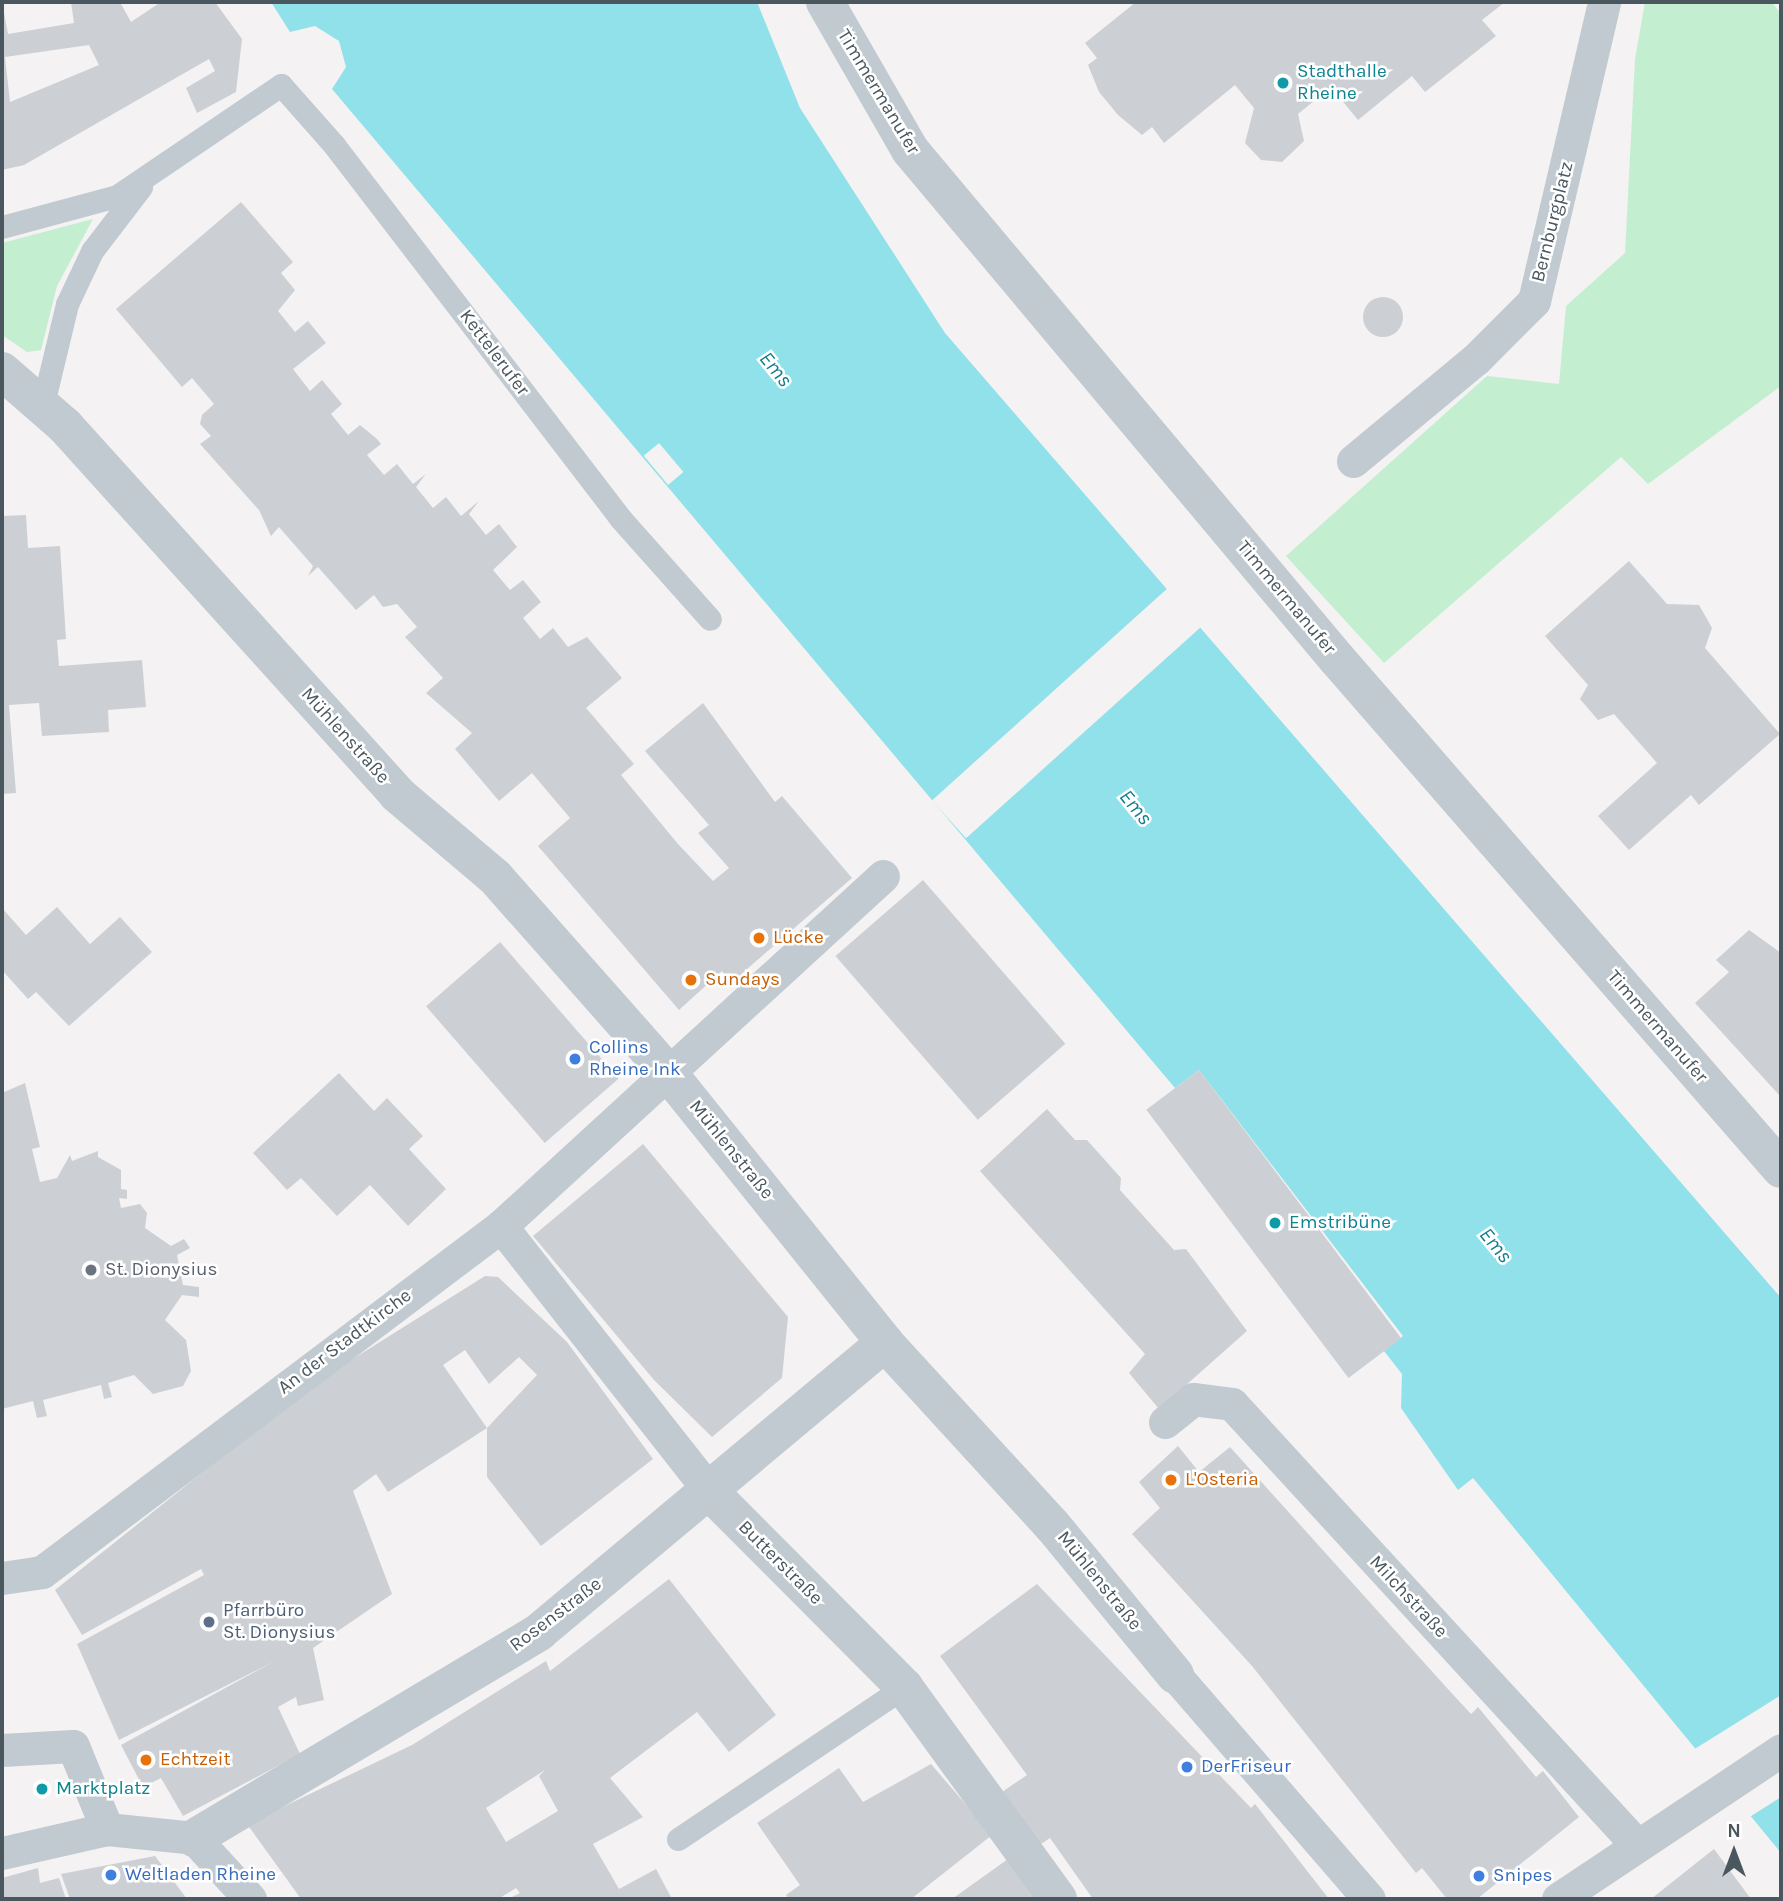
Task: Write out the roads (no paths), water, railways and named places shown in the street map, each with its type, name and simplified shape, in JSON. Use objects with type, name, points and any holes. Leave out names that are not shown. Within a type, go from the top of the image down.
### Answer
[{"type":"street","name":"Timmermanufer","points":[[825,2],[910,150],[1337,659],[1781,1169]]},
{"type":"street","name":"Bernburgplatz","points":[[1357,457],[1476,359],[1534,301],[1604,2]]},
{"type":"street","name":"Mühlenstraße","points":[[2,372],[43,404],[397,794],[495,877],[669,1074],[884,1343],[1052,1525],[1175,1675],[1369,1899]]},
{"type":"street","name":"An der Stadtkirche","points":[[2,1578],[42,1572],[501,1226],[883,876]]},
{"type":"street","name":"Butterstraße","points":[[501,1226],[711,1493],[904,1687],[1058,1899]]},
{"type":"street","name":"Rosenstraße","points":[[194,1838],[539,1632],[711,1493],[884,1343]]},
{"type":"street","name":"Milchstraße","points":[[1165,1422],[1193,1399],[1232,1404],[1636,1844]]},
{"type":"street","points":[[2,1750],[73,1745],[107,1829]]},
{"type":"street","points":[[1558,1899],[1673,1819],[1781,1750]]},
{"type":"street","points":[[2,1853],[107,1829],[194,1838],[250,1899]]},
{"type":"lane","name":"Kettelerufer","points":[[148,180],[281,85],[334,145],[620,518],[710,620]]},
{"type":"lane","points":[[2,227],[117,196],[148,180]]},
{"type":"lane","points":[[43,404],[72,294],[92,251],[148,180]]},
{"type":"lane","points":[[678,1839],[904,1687]]},
{"type":"water","name":"Ems","points":[[271,2],[757,2],[800,108],[945,333],[1781,1298],[1781,1853],[1473,1478],[1458,1490],[1401,1408],[1402,1374],[1384,1351],[1403,1336],[1199,1070],[1175,1088],[332,89],[346,67],[339,41],[315,26],[290,32]]},
{"type":"place","name":"Stadthalle Rheine","points":[[1283,83]]},
{"type":"place","name":"Lücke","points":[[759,938]]},
{"type":"place","name":"Sundays","points":[[691,980]]},
{"type":"place","name":"Collins Rheine Ink","points":[[575,1059]]},
{"type":"place","name":"Emstribüne","points":[[1275,1223]]},
{"type":"place","name":"St. Dionysius","points":[[91,1270]]},
{"type":"place","name":"L'Osteria","points":[[1171,1480]]},
{"type":"place","name":"Pfarrbüro St. Dionysius","points":[[209,1622]]},
{"type":"place","name":"Echtzeit","points":[[146,1760]]},
{"type":"place","name":"DerFriseur","points":[[1187,1767]]},
{"type":"place","name":"Marktplatz","points":[[42,1789]]},
{"type":"place","name":"Weltladen Rheine","points":[[111,1875]]},
{"type":"place","name":"Snipes","points":[[1479,1876]]}]
